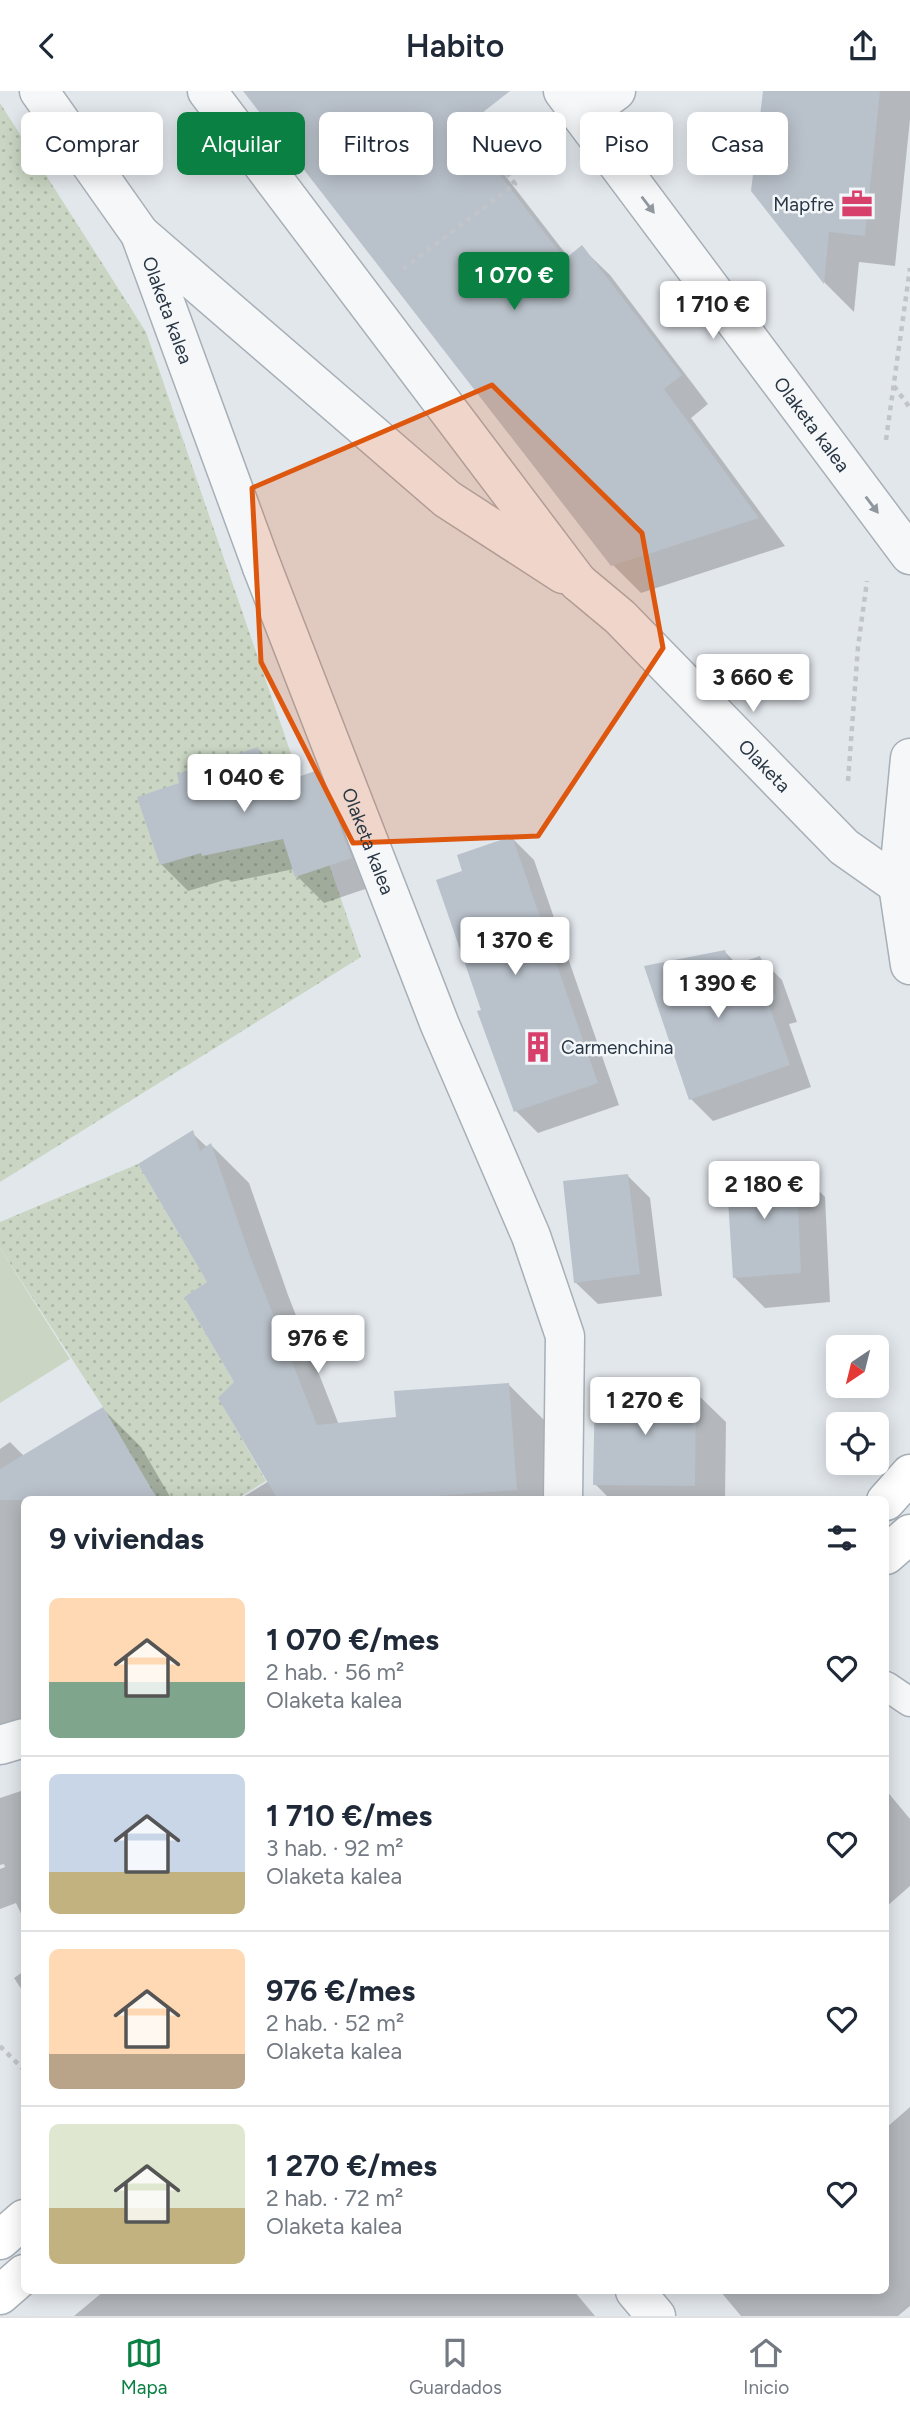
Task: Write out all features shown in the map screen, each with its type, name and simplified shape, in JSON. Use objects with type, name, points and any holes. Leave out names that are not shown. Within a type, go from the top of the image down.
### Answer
[{"type":"main road","points":[[889,1498],[910,1474]]},
{"type":"main road","points":[[889,1552],[910,1534]]},
{"type":"main road","points":[[0,2240],[21,2222]]},
{"type":"main road","points":[[0,2295],[21,2277]]},
{"type":"street","name":"Olaketa kalea","points":[[39,91],[140,234],[262,567],[440,1025],[531,1235],[565,1336],[563,1496]]},
{"type":"street","points":[[207,91],[578,582]]},
{"type":"street","points":[[573,103],[616,91]]},
{"type":"street","name":"Olaketa kalea","points":[[573,103],[910,555]]},
{"type":"street","points":[[140,234],[447,499],[578,582]]},
{"type":"street","name":"Olaketa","points":[[578,582],[620,617],[844,847],[898,885]]},
{"type":"street","points":[[910,758],[898,885],[910,965]]},
{"type":"street","points":[[0,1745],[21,1739]]},
{"type":"street","points":[[638,2294],[656,2316]]},
{"type":"lane","points":[[889,1688],[910,1702]]},
{"type":"path","points":[[364,299],[515,184],[484,141],[526,108]]},
{"type":"path","points":[[844,847],[858,646],[910,268]]},
{"type":"path","points":[[893,386],[910,408]]},
{"type":"path","points":[[0,2046],[21,2067]]},
{"type":"highlighted area","points":[[492,385],[642,533],[663,648],[538,836],[353,843],[261,662],[252,488]]},
{"type":"green space","points":[[0,103],[21,136],[21,175],[46,175],[146,332],[361,957],[0,1182]]},
{"type":"green space","points":[[138,1164],[207,1282],[184,1297],[234,1382],[219,1399],[266,1481],[242,1496],[155,1496],[103,1407],[0,1248],[0,1222]]},
{"type":"green space","points":[[0,1248],[70,1359],[0,1403]]},
{"type":"building","points":[[243,91],[510,91],[483,112],[447,112],[447,175],[500,175],[565,259],[582,245],[682,375],[664,389],[759,518],[611,566],[305,171],[305,112],[259,112]]},
{"type":"building","points":[[763,91],[880,91],[865,236],[829,232],[824,284],[751,191],[753,175],[788,175],[788,112],[760,112]]},
{"type":"building","points":[[258,747],[272,786],[318,770],[352,858],[295,877],[283,839],[202,856],[201,853],[160,865],[137,797],[179,783],[177,774]]},
{"type":"building","points":[[512,836],[598,1083],[514,1112],[477,1011],[481,1010],[436,880],[462,871],[457,855]]},
{"type":"building","points":[[725,950],[730,966],[760,956],[776,999],[768,1002],[790,1065],[689,1100],[644,966]]},
{"type":"building","points":[[193,1130],[200,1151],[211,1143],[250,1256],[317,1425],[396,1417],[394,1391],[509,1383],[517,1490],[436,1496],[276,1496],[218,1398],[234,1382],[184,1297],[207,1282],[138,1164]]},
{"type":"building","points":[[796,1165],[801,1273],[733,1278],[726,1169]]},
{"type":"building","points":[[628,1174],[640,1274],[574,1283],[563,1181]]},
{"type":"building","points":[[595,1388],[696,1390],[695,1486],[593,1485]]},
{"type":"building","points":[[103,1407],[156,1496],[21,1496],[21,1500],[0,1500],[0,1469]]},
{"type":"place","name":"Mapfre","points":[[857,204]]},
{"type":"place","name":"Carmenchina","points":[[538,1047]]}]
